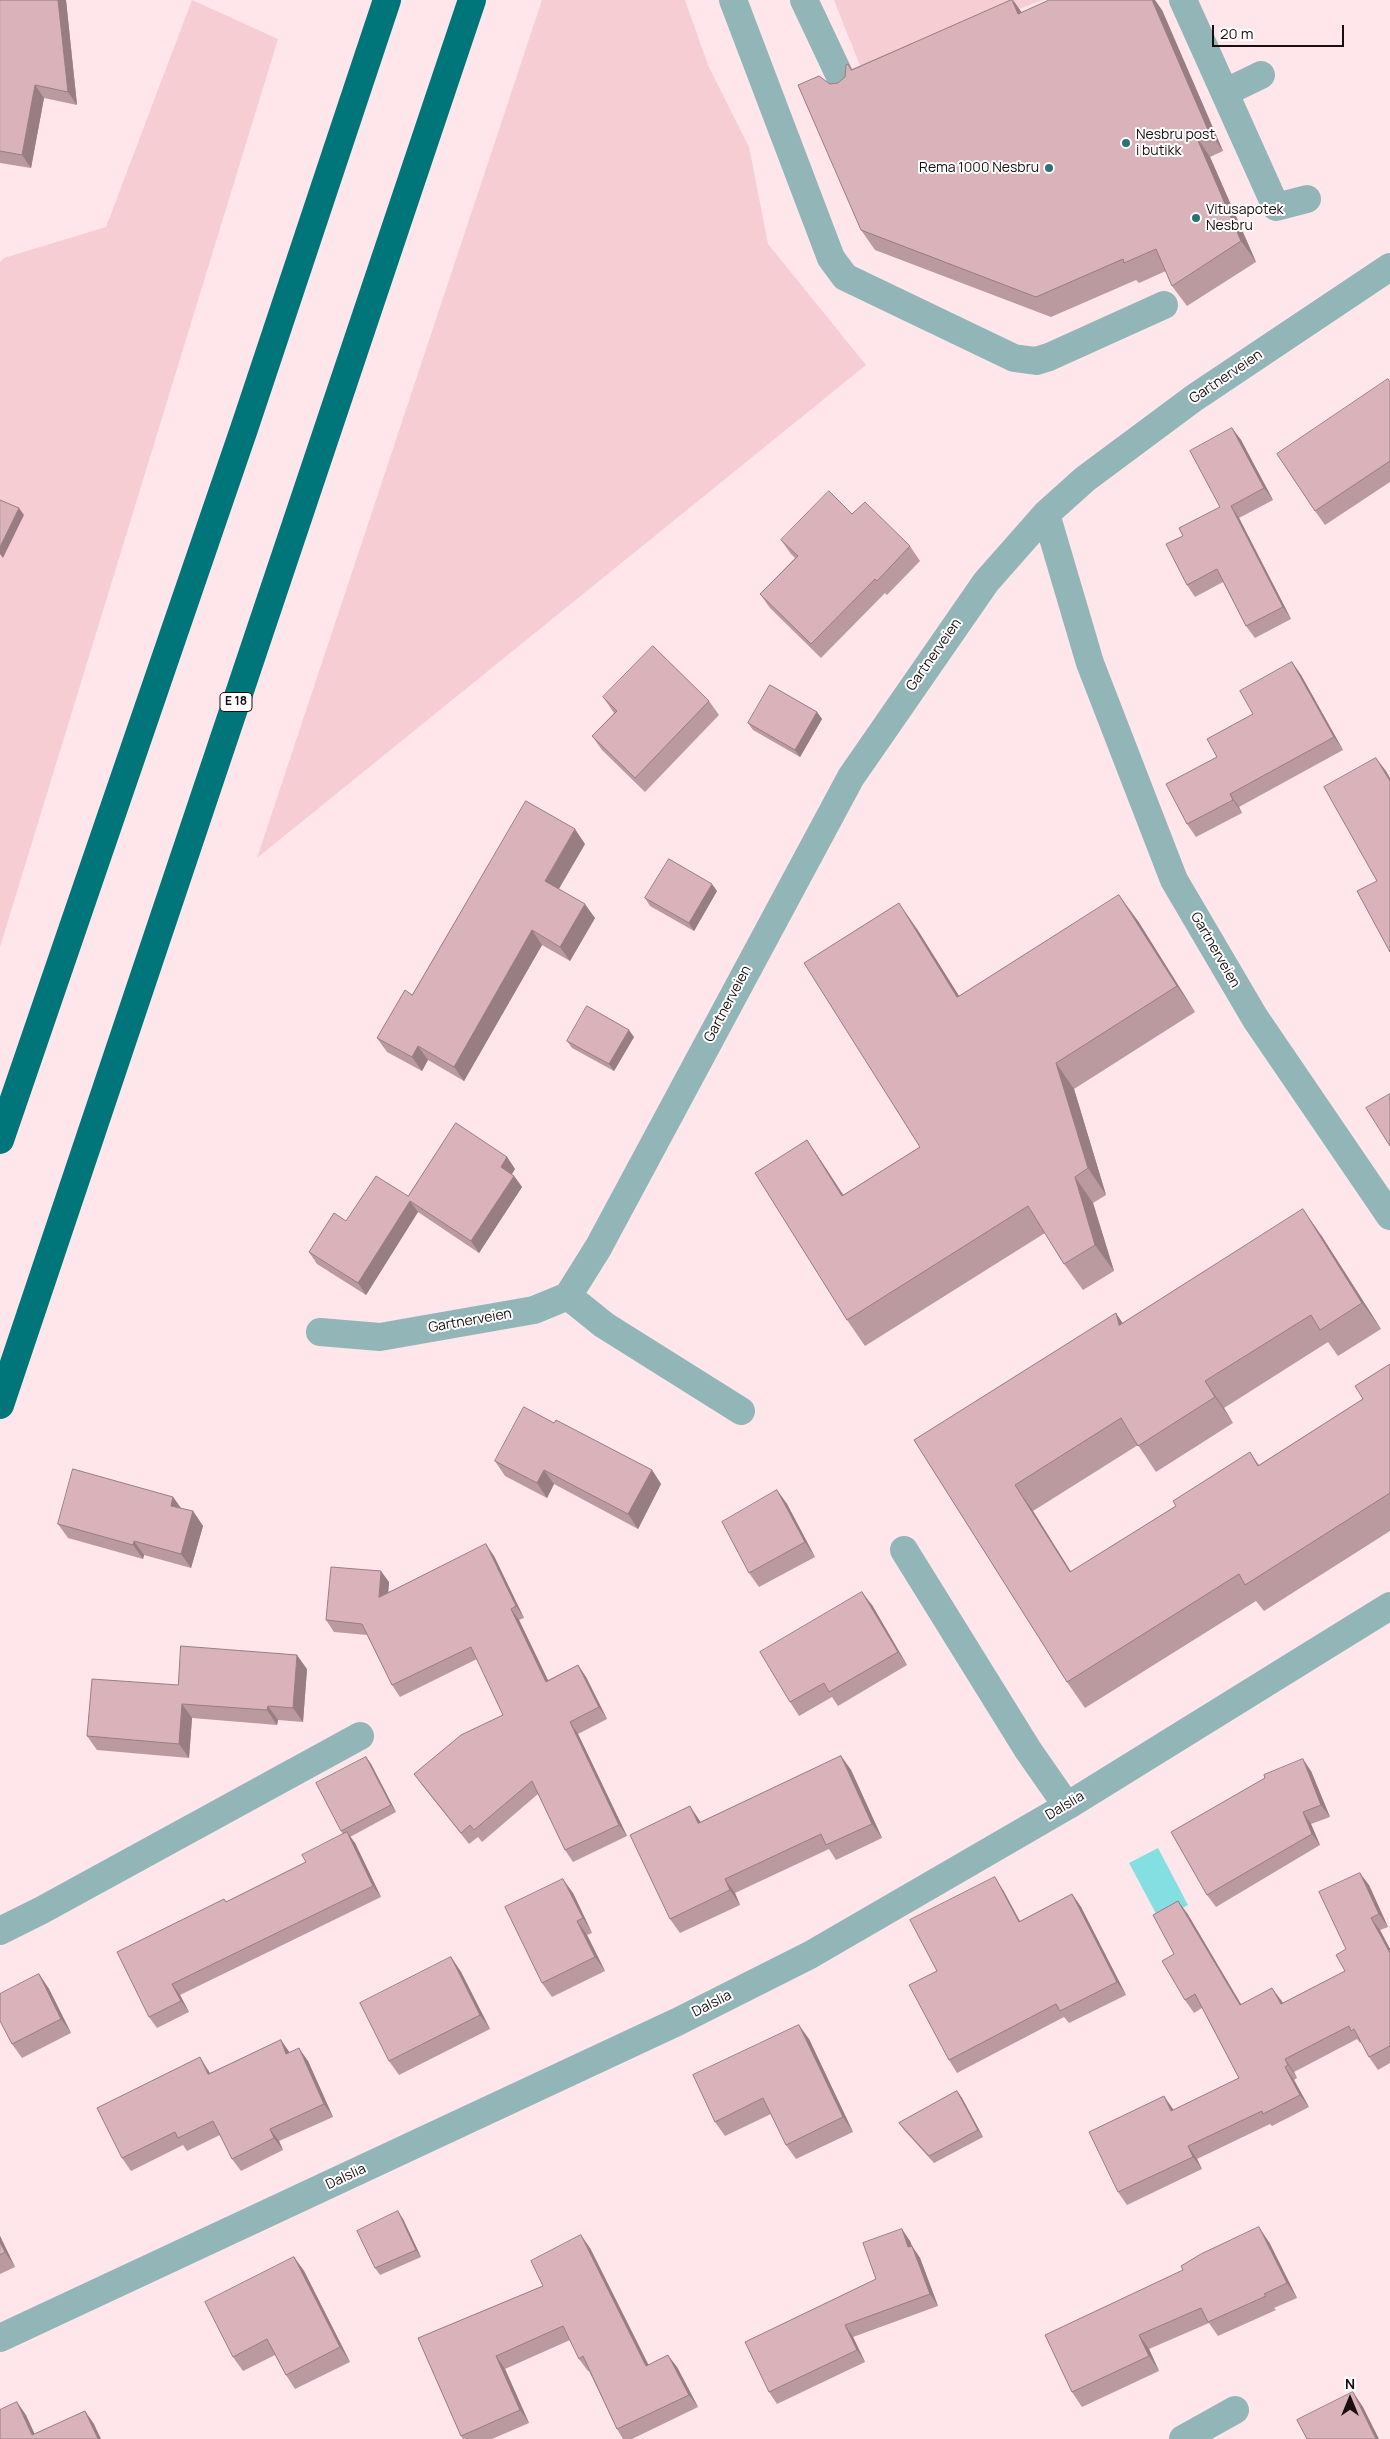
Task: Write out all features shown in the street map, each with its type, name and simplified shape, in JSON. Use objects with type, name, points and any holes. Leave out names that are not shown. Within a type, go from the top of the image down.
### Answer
[{"type":"highway","points":[[0,1140],[241,439],[387,0]]},
{"type":"highway","name":"E 18","points":[[0,1405],[472,0]]},
{"type":"street","points":[[733,0],[830,258],[845,277],[1014,358],[1036,361],[1164,306]]},
{"type":"street","points":[[804,0],[846,89]]},
{"type":"street","points":[[1184,0],[1276,207],[1307,199]]},
{"type":"street","points":[[1226,92],[1261,75]]},
{"type":"street","name":"Gartnerveien","points":[[320,1332],[380,1337],[534,1310],[568,1296],[598,1248],[851,777],[986,582],[1046,514],[1084,480],[1194,398],[1390,268]]},
{"type":"street","name":"Gartnerveien","points":[[1046,514],[1090,663],[1174,880],[1255,1018],[1390,1216]]},
{"type":"street","points":[[568,1296],[604,1325],[741,1411]]},
{"type":"street","points":[[904,1550],[1028,1750],[1067,1806]]},
{"type":"street","name":"Dalslia","points":[[0,2338],[686,2017],[810,1956],[1067,1806],[1390,1606]]},
{"type":"street","points":[[0,1931],[42,1910],[360,1736]]},
{"type":"street","points":[[1182,2439],[1235,2410]]},
{"type":"shaded area","points":[[192,0],[278,39],[0,947],[0,262],[4,258],[106,227]]},
{"type":"shaded area","points":[[542,0],[685,0],[708,65],[749,147],[768,244],[866,365],[257,858]]},
{"type":"shaded area","points":[[834,0],[1043,0],[861,68]]},
{"type":"water","points":[[1158,1848],[1188,1905],[1160,1921],[1129,1863]]},
{"type":"building","points":[[0,0],[58,0],[68,92],[35,85],[22,155],[0,151]]},
{"type":"building","points":[[1011,0],[1018,14],[1049,0],[1152,0],[1208,130],[1196,136],[1241,241],[1172,286],[1156,249],[1124,263],[1123,259],[1036,297],[861,230],[798,85],[819,76],[830,84],[838,83],[845,77],[846,65],[848,64],[851,70]]},
{"type":"building","points":[[1388,379],[1390,382],[1390,461],[1315,511],[1277,454]]},
{"type":"building","points":[[1232,428],[1264,488],[1231,506],[1283,607],[1246,626],[1217,569],[1187,585],[1166,544],[1183,536],[1179,528],[1220,507],[1190,451]]},
{"type":"building","points":[[829,491],[852,514],[865,502],[910,546],[877,581],[875,579],[811,644],[760,594],[798,556],[781,540]]},
{"type":"building","points":[[0,500],[19,508],[0,547]]},
{"type":"building","points":[[653,646],[709,701],[635,778],[592,736],[617,711],[603,697]]},
{"type":"building","points":[[1292,662],[1334,737],[1230,794],[1233,800],[1187,824],[1166,784],[1217,757],[1207,739],[1253,714],[1240,691]]},
{"type":"building","points":[[770,685],[817,712],[795,750],[748,723]]},
{"type":"building","points":[[1376,758],[1390,781],[1390,952],[1357,891],[1377,881],[1324,787]]},
{"type":"building","points":[[526,801],[575,829],[545,881],[585,904],[560,947],[532,930],[454,1067],[418,1046],[412,1057],[377,1038],[405,990],[412,995]]},
{"type":"building","points":[[669,859],[712,884],[689,923],[645,898]]},
{"type":"building","points":[[1119,895],[1177,986],[1056,1063],[1088,1168],[1075,1177],[1095,1245],[1064,1264],[1028,1206],[847,1320],[755,1173],[807,1140],[842,1196],[920,1147],[804,963],[899,903],[957,997]]},
{"type":"building","points":[[587,1006],[629,1030],[609,1064],[567,1041]]},
{"type":"building","points":[[1390,1094],[1390,1146],[1366,1108]]},
{"type":"building","points":[[456,1123],[507,1157],[501,1167],[514,1176],[471,1241],[410,1201],[358,1283],[309,1252],[334,1213],[346,1221],[376,1176],[408,1196]]},
{"type":"building","points":[[1303,1209],[1362,1303],[1320,1330],[1311,1315],[1205,1381],[1215,1397],[1138,1446],[1121,1418],[1015,1485],[1070,1572],[1176,1506],[1173,1501],[1250,1452],[1258,1466],[1363,1399],[1355,1386],[1390,1364],[1390,1493],[1245,1585],[1239,1574],[1067,1682],[914,1440],[1116,1313],[1119,1325]]},
{"type":"building","points":[[524,1407],[554,1423],[556,1420],[652,1470],[628,1514],[544,1470],[537,1483],[495,1461]]},
{"type":"building","points":[[73,1469],[173,1497],[171,1506],[193,1511],[181,1554],[134,1541],[133,1545],[58,1524]]},
{"type":"building","points":[[777,1490],[805,1542],[749,1573],[722,1522]]},
{"type":"building","points":[[486,1544],[516,1606],[511,1609],[546,1682],[578,1665],[599,1707],[570,1722],[619,1825],[565,1850],[532,1781],[474,1830],[470,1825],[461,1833],[414,1774],[461,1735],[503,1715],[471,1647],[392,1685],[362,1624],[326,1620],[331,1567],[381,1571],[379,1597]]},
{"type":"building","points":[[862,1592],[898,1652],[829,1692],[824,1683],[790,1702],[760,1652]]},
{"type":"building","points":[[181,1646],[297,1655],[293,1708],[268,1706],[267,1710],[182,1704],[179,1744],[87,1736],[92,1679],[178,1685]]},
{"type":"building","points":[[841,1756],[872,1824],[826,1845],[821,1834],[725,1879],[730,1890],[670,1919],[630,1835],[690,1806],[698,1823]]},
{"type":"building","points":[[366,1757],[391,1805],[341,1831],[316,1783]]},
{"type":"building","points":[[1303,1759],[1321,1805],[1303,1812],[1312,1834],[1207,1895],[1171,1832],[1265,1778],[1264,1775]]},
{"type":"building","points":[[347,1832],[373,1886],[172,1984],[181,2001],[149,2017],[117,1952],[224,1899],[226,1902],[306,1862],[302,1855]]},
{"type":"building","points":[[1360,1873],[1379,1914],[1371,1918],[1390,1953],[1390,2046],[1369,2057],[1354,2029],[1351,2031],[1349,2026],[1285,2059],[1288,2065],[1285,2067],[1300,2095],[1263,2114],[1262,2111],[1188,2146],[1193,2157],[1118,2192],[1089,2132],[1164,2096],[1171,2111],[1239,2078],[1195,1994],[1185,2000],[1162,1961],[1174,1954],[1153,1915],[1178,1901],[1240,2005],[1272,1988],[1281,2004],[1345,1971],[1336,1955],[1346,1949],[1319,1892]]},
{"type":"building","points":[[995,1877],[1019,1922],[1072,1894],[1117,1982],[1060,2011],[1056,2004],[949,2060],[909,1985],[937,1971],[910,1920]]},
{"type":"building","points":[[563,1879],[583,1918],[577,1921],[595,1957],[542,1983],[505,1907]]},
{"type":"building","points":[[451,1957],[480,2015],[389,2061],[360,2003]]},
{"type":"building","points":[[39,1974],[61,2019],[12,2044],[0,2021],[0,1994]]},
{"type":"building","points":[[799,2025],[843,2117],[786,2145],[763,2098],[715,2122],[693,2075]]},
{"type":"building","points":[[281,2040],[286,2054],[299,2048],[324,2104],[270,2129],[274,2138],[232,2159],[213,2121],[178,2138],[175,2132],[122,2158],[97,2108],[200,2057],[208,2074]]},
{"type":"building","points":[[957,2091],[978,2130],[929,2156],[899,2123]]},
{"type":"building","points":[[398,2211],[416,2250],[375,2268],[357,2231]]},
{"type":"building","points":[[1259,2227],[1287,2283],[1264,2294],[1266,2296],[1208,2322],[1201,2308],[1139,2335],[1149,2356],[1072,2392],[1045,2335],[1183,2270],[1181,2266],[1201,2254]]},
{"type":"building","points":[[902,2229],[908,2247],[912,2246],[930,2294],[845,2325],[857,2350],[769,2392],[745,2342],[876,2279],[863,2243]]},
{"type":"building","points":[[581,2235],[646,2366],[668,2355],[689,2395],[617,2429],[583,2356],[579,2359],[563,2326],[496,2356],[520,2410],[461,2436],[418,2338],[543,2286],[531,2261]]},
{"type":"building","points":[[0,2242],[5,2252],[0,2255]]},
{"type":"building","points":[[294,2257],[340,2347],[286,2375],[267,2339],[233,2357],[205,2302]]},
{"type":"building","points":[[1353,2392],[1376,2439],[1307,2439],[1297,2420]]},
{"type":"building","points":[[17,2402],[32,2435],[85,2411],[98,2439],[0,2439],[0,2410]]},
{"type":"place","name":"Nesbru post i butikk","points":[[1126,143]]},
{"type":"place","name":"Rema 1000 Nesbru","points":[[1049,168]]},
{"type":"place","name":"Vitusapotek Nesbru","points":[[1196,218]]}]
